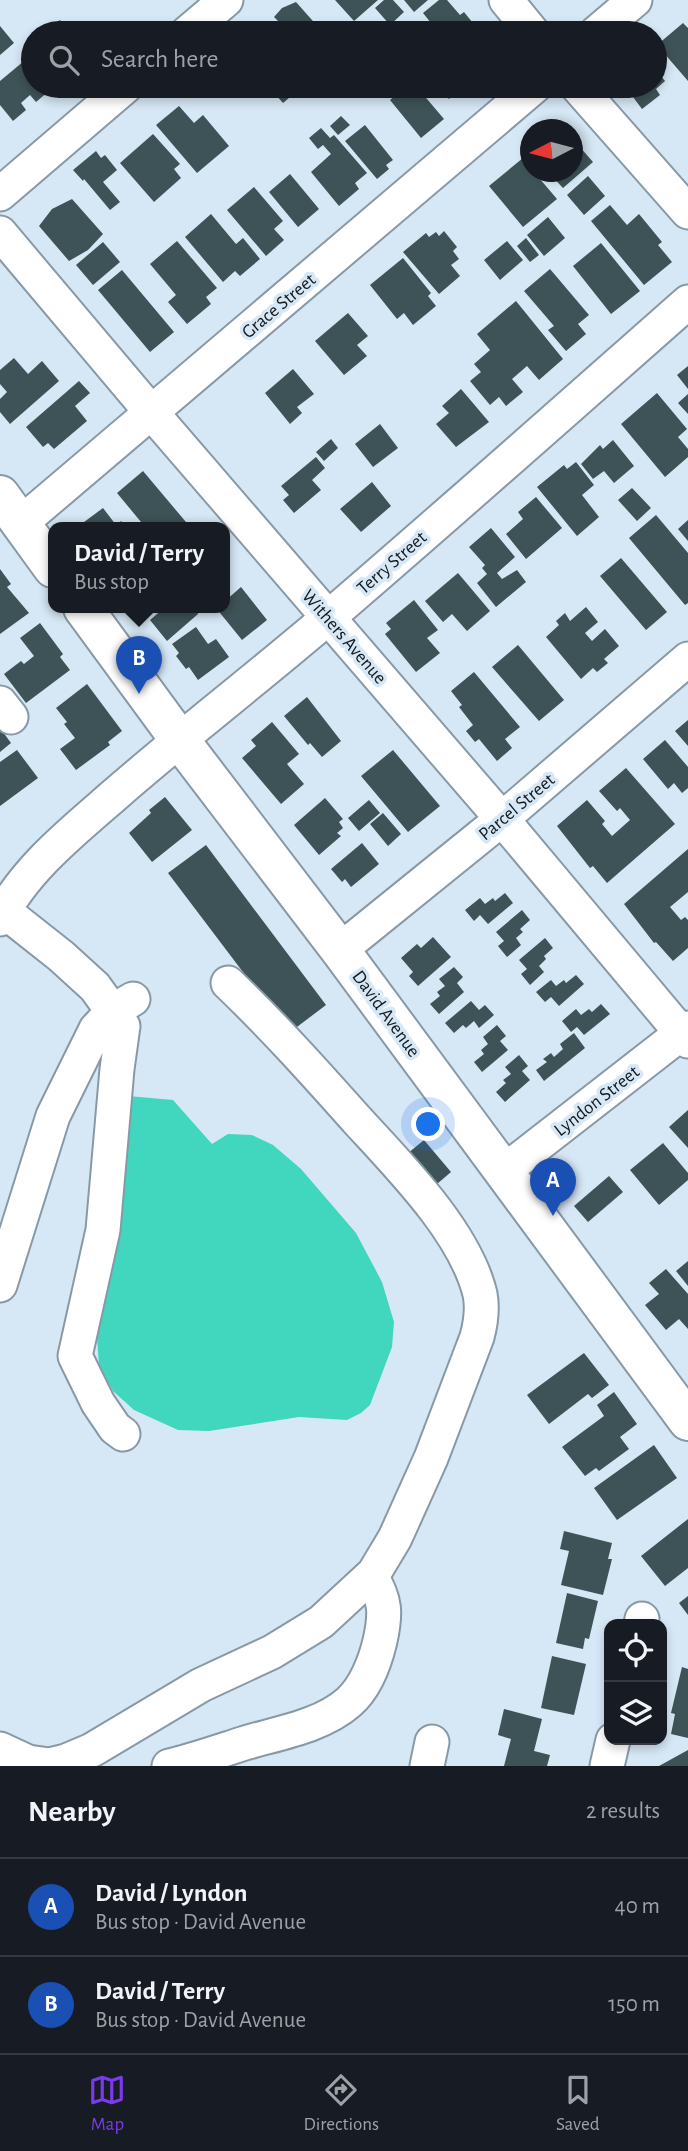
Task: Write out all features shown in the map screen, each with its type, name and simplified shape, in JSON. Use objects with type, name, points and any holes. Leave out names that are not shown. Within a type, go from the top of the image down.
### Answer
[{"type":"main road","points":[[10,509],[48,561]]},
{"type":"main road","name":"David Avenue","points":[[87,613],[503,1172],[683,1405]]},
{"type":"street","points":[[201,21],[226,0]]},
{"type":"street","points":[[506,0],[523,21]]},
{"type":"street","points":[[610,21],[635,0]]},
{"type":"street","points":[[0,194],[112,98]]},
{"type":"street","name":"Grace Street","points":[[10,509],[151,412],[521,98]]},
{"type":"street","points":[[588,98],[688,212]]},
{"type":"street","name":"Withers Avenue","points":[[0,233],[686,1034]]},
{"type":"street","name":"Terry Street","points":[[3,907],[51,852],[89,817],[179,739],[329,617],[688,302]]},
{"type":"street","name":"Parcel Street","points":[[340,950],[502,819],[688,659]]},
{"type":"street","points":[[3,907],[94,972],[123,1005],[124,1026],[117,1069],[103,1230],[75,1356],[98,1403],[116,1429],[123,1434]]},
{"type":"street","points":[[48,1765],[92,1750],[201,1685],[272,1651],[321,1622],[371,1576],[395,1538],[431,1458],[477,1337],[482,1316],[480,1296],[472,1272],[448,1227],[384,1150],[275,1028],[228,983]]},
{"type":"street","points":[[0,1285],[53,1115],[96,1029],[123,1005]]},
{"type":"street","name":"Lyndon Street","points":[[503,1172],[686,1034]]},
{"type":"street","points":[[169,1766],[196,1760],[328,1716],[348,1704],[361,1689],[377,1655],[385,1615],[380,1590],[371,1576]]},
{"type":"street","points":[[607,1766],[612,1745]]},
{"type":"street","points":[[0,1749],[28,1762],[56,1766]]},
{"type":"shaded area","points":[[128,1096],[173,1100],[212,1144],[228,1134],[252,1135],[273,1145],[301,1169],[356,1233],[382,1282],[394,1322],[392,1347],[370,1405],[361,1413],[347,1420],[299,1417],[209,1431],[178,1430],[134,1410],[113,1391],[99,1365],[97,1338],[119,1224]]},
{"type":"building","points":[[335,0],[378,0],[354,21]]},
{"type":"building","points":[[384,0],[393,0],[404,12],[394,21],[386,21],[375,8]]},
{"type":"building","points":[[404,0],[428,0],[414,12]]},
{"type":"building","points":[[439,0],[447,0],[460,15],[464,12],[471,21],[429,21],[423,13]]},
{"type":"building","points":[[296,2],[313,21],[278,21],[274,17],[282,8]]},
{"type":"building","points":[[683,23],[688,28],[688,81],[667,57],[667,37]]},
{"type":"building","points":[[0,26],[14,43],[0,55]]},
{"type":"building","points":[[21,64],[21,98],[27,98],[21,103],[26,110],[13,121],[0,105],[0,81]]},
{"type":"building","points":[[426,98],[444,119],[421,138],[390,100]]},
{"type":"building","points":[[634,98],[656,98],[642,109]]},
{"type":"building","points":[[179,106],[194,123],[203,115],[229,146],[197,173],[156,125]]},
{"type":"building","points":[[341,116],[350,125],[338,135],[330,126]]},
{"type":"building","points":[[365,125],[393,160],[386,165],[389,169],[377,179],[345,141]]},
{"type":"building","points":[[321,128],[330,138],[334,135],[367,173],[355,183],[359,189],[339,206],[311,172],[331,154],[323,145],[318,149],[309,138]]},
{"type":"building","points":[[153,134],[180,164],[174,169],[181,178],[154,202],[120,163]]},
{"type":"building","points":[[96,151],[101,158],[105,155],[117,170],[103,182],[120,202],[110,210],[73,170]]},
{"type":"building","points":[[583,151],[593,162],[583,171]]},
{"type":"building","points":[[520,160],[520,182],[543,182],[557,199],[523,227],[489,186]]},
{"type":"building","points":[[290,174],[319,209],[298,227],[269,192]]},
{"type":"building","points":[[588,176],[605,196],[584,215],[567,195]]},
{"type":"building","points":[[557,182],[570,182],[563,188]]},
{"type":"building","points":[[254,187],[283,221],[274,229],[284,240],[266,256],[227,210]]},
{"type":"building","points":[[72,199],[103,234],[88,250],[69,261],[39,226],[52,209]]},
{"type":"building","points":[[610,205],[627,225],[639,214],[662,242],[658,245],[672,262],[644,285],[591,221]]},
{"type":"building","points":[[211,214],[236,244],[243,238],[260,259],[240,276],[235,271],[223,282],[185,237]]},
{"type":"building","points":[[548,217],[565,238],[544,256],[527,235]]},
{"type":"building","points":[[444,231],[457,247],[453,251],[459,259],[451,265],[460,276],[439,294],[403,252],[426,233],[429,237],[436,232],[439,236]]},
{"type":"building","points":[[526,238],[539,255],[530,262],[517,246]]},
{"type":"building","points":[[177,241],[217,288],[206,297],[211,304],[187,324],[168,302],[176,295],[150,264]]},
{"type":"building","points":[[507,241],[523,260],[500,280],[484,260]]},
{"type":"building","points":[[103,242],[120,262],[93,285],[76,265]]},
{"type":"building","points":[[601,243],[640,291],[611,314],[573,266]]},
{"type":"building","points":[[403,258],[431,293],[428,296],[436,306],[413,325],[404,313],[397,319],[370,285]]},
{"type":"building","points":[[550,269],[589,315],[578,324],[586,334],[566,351],[548,330],[554,326],[524,291]]},
{"type":"building","points":[[122,270],[174,332],[150,352],[98,290]]},
{"type":"building","points":[[516,301],[563,359],[539,380],[527,366],[512,379],[523,392],[506,406],[499,397],[490,405],[470,381],[481,372],[474,364],[490,350],[477,334]]},
{"type":"building","points":[[348,313],[368,336],[357,345],[367,356],[344,375],[315,341]]},
{"type":"building","points":[[14,358],[28,374],[42,361],[59,381],[10,424],[0,412],[0,399],[7,392],[0,384],[0,370]]},
{"type":"building","points":[[688,366],[688,389],[677,375]]},
{"type":"building","points":[[293,369],[314,394],[297,407],[302,413],[290,424],[265,393]]},
{"type":"building","points":[[79,381],[90,393],[75,406],[87,421],[54,449],[48,443],[43,447],[26,427]]},
{"type":"building","points":[[461,389],[489,422],[456,447],[436,424],[449,413],[442,406]]},
{"type":"building","points":[[657,393],[687,429],[678,437],[688,449],[688,457],[665,477],[621,424]]},
{"type":"building","points":[[688,394],[688,414],[678,403]]},
{"type":"building","points":[[380,424],[398,448],[373,467],[355,444]]},
{"type":"building","points":[[331,439],[338,448],[324,461],[316,452]]},
{"type":"building","points":[[613,440],[634,466],[614,483],[604,471],[593,479],[581,464],[600,445],[603,449]]},
{"type":"building","points":[[316,457],[325,468],[312,480],[321,490],[294,513],[283,500],[289,495],[281,486]]},
{"type":"building","points":[[576,462],[594,485],[582,495],[599,517],[577,536],[537,487],[564,465],[567,469]]},
{"type":"building","points":[[143,471],[186,522],[141,522],[117,493]]},
{"type":"building","points":[[372,482],[391,506],[361,532],[340,509]]},
{"type":"building","points":[[632,488],[651,508],[637,521],[618,500]]},
{"type":"building","points":[[536,497],[562,528],[526,559],[506,534],[523,519],[518,512]]},
{"type":"building","points":[[103,508],[114,522],[84,522]]},
{"type":"building","points":[[656,515],[688,553],[688,603],[685,605],[629,538]]},
{"type":"building","points":[[688,520],[688,541],[678,529]]},
{"type":"building","points":[[491,528],[515,557],[497,573],[502,579],[517,570],[526,582],[496,607],[477,583],[487,574],[482,568],[485,565],[469,547]]},
{"type":"building","points":[[621,558],[667,612],[646,630],[600,576]]},
{"type":"building","points":[[0,569],[11,584],[7,587],[29,613],[0,634]]},
{"type":"building","points":[[458,573],[490,611],[467,631],[452,614],[443,622],[425,601]]},
{"type":"building","points":[[241,587],[267,620],[242,640],[220,613],[230,613],[230,597]]},
{"type":"building","points":[[414,600],[438,630],[427,638],[440,653],[416,672],[385,634],[391,629],[386,623]]},
{"type":"building","points":[[586,607],[598,622],[585,633],[592,641],[605,629],[619,646],[604,659],[608,663],[597,672],[593,668],[581,679],[546,637],[559,625],[556,621],[565,613],[570,621]]},
{"type":"building","points":[[158,613],[198,614],[167,641],[150,620]]},
{"type":"building","points":[[40,623],[63,654],[60,657],[70,670],[26,703],[4,674],[21,661],[24,664],[34,656],[20,638]]},
{"type":"building","points":[[196,627],[208,644],[216,639],[229,657],[198,680],[189,667],[186,669],[176,656],[179,653],[172,644]]},
{"type":"building","points":[[518,645],[564,700],[539,721],[492,667]]},
{"type":"building","points":[[474,672],[520,727],[505,739],[512,748],[497,761],[479,739],[475,742],[466,731],[473,725],[451,691]]},
{"type":"building","points":[[87,684],[122,731],[108,742],[110,745],[76,770],[60,749],[75,738],[56,708]]},
{"type":"building","points":[[307,697],[341,741],[322,757],[310,743],[308,745],[284,716]]},
{"type":"building","points":[[688,720],[688,746],[675,731]]},
{"type":"building","points":[[272,722],[299,754],[287,764],[304,784],[281,804],[242,758],[256,746],[251,740]]},
{"type":"building","points":[[0,728],[11,743],[0,752]]},
{"type":"building","points":[[665,740],[688,767],[688,788],[682,793],[674,783],[668,789],[643,759]]},
{"type":"building","points":[[17,750],[38,778],[0,806],[0,762]]},
{"type":"building","points":[[393,750],[440,806],[408,832],[361,776]]},
{"type":"building","points":[[626,768],[675,824],[607,883],[593,866],[590,868],[557,826],[587,800],[605,821],[602,824],[612,836],[630,820],[620,808],[617,811],[599,791]]},
{"type":"building","points":[[165,797],[192,830],[152,862],[129,833],[151,813],[149,810]]},
{"type":"building","points":[[325,798],[343,819],[339,822],[343,828],[337,833],[341,836],[319,855],[294,825]]},
{"type":"building","points":[[369,800],[380,813],[359,831],[348,818]]},
{"type":"building","points":[[383,813],[401,834],[388,846],[370,824]]},
{"type":"building","points":[[362,843],[379,864],[351,887],[345,879],[342,882],[331,869]]},
{"type":"building","points":[[206,845],[326,1005],[289,1033],[168,873]]},
{"type":"building","points":[[688,849],[688,892],[670,907],[681,920],[685,917],[688,920],[688,948],[673,961],[656,942],[654,943],[624,904]]},
{"type":"building","points":[[505,893],[513,903],[488,924],[480,915],[474,921],[465,910],[480,898],[485,904],[493,898],[495,901]]},
{"type":"building","points":[[522,910],[530,920],[520,929],[523,932],[516,938],[521,945],[507,957],[498,946],[504,941],[496,932]]},
{"type":"building","points":[[433,937],[451,957],[418,986],[409,976],[413,972],[401,958],[417,944],[421,948]]},
{"type":"building","points":[[545,938],[553,948],[544,956],[546,959],[539,966],[544,972],[530,985],[521,974],[527,969],[519,960]]},
{"type":"building","points":[[454,967],[463,977],[457,983],[464,992],[439,1014],[430,1004],[440,996],[437,992],[445,986],[439,979]]},
{"type":"building","points":[[576,975],[584,984],[559,1006],[551,997],[545,1002],[536,992],[551,980],[556,986],[564,980],[566,983]]},
{"type":"building","points":[[471,1001],[479,1010],[485,1005],[494,1015],[479,1028],[474,1021],[466,1028],[463,1025],[454,1033],[445,1023]]},
{"type":"building","points":[[601,1004],[610,1014],[584,1035],[577,1027],[571,1032],[562,1021],[576,1009],[581,1015],[589,1009],[592,1012]]},
{"type":"building","points":[[497,1025],[506,1036],[500,1041],[508,1050],[482,1072],[474,1062],[484,1054],[481,1050],[488,1044],[483,1037]]},
{"type":"building","points":[[574,1033],[585,1048],[544,1081],[536,1070],[547,1062],[543,1059],[551,1053],[554,1057],[563,1049],[560,1044]]},
{"type":"building","points":[[519,1055],[528,1066],[522,1071],[530,1080],[505,1102],[496,1092],[506,1083],[503,1080],[511,1074],[505,1067]]},
{"type":"building","points":[[688,1110],[688,1148],[669,1127]]},
{"type":"building","points":[[424,1140],[451,1172],[430,1190],[402,1158]]},
{"type":"building","points":[[663,1143],[688,1173],[688,1180],[659,1205],[630,1170]]},
{"type":"building","points":[[609,1176],[623,1192],[588,1222],[574,1206]]},
{"type":"building","points":[[688,1261],[688,1286],[676,1271]]},
{"type":"building","points":[[666,1269],[688,1294],[688,1329],[679,1319],[666,1330],[645,1305],[659,1294],[649,1283]]},
{"type":"building","points":[[584,1353],[609,1385],[592,1398],[588,1394],[549,1424],[527,1395]]},
{"type":"building","points":[[614,1392],[637,1424],[620,1437],[629,1449],[599,1471],[596,1468],[585,1476],[562,1447],[604,1416],[597,1405]]},
{"type":"building","points":[[654,1445],[677,1478],[617,1520],[594,1488]]},
{"type":"building","points":[[688,1519],[688,1568],[665,1586],[641,1556]]},
{"type":"building","points":[[564,1531],[612,1543],[608,1559],[612,1559],[603,1595],[561,1585],[569,1551],[560,1549]]},
{"type":"building","points":[[567,1593],[598,1601],[589,1639],[585,1638],[583,1649],[556,1643]]},
{"type":"building","points":[[688,1596],[688,1615],[679,1603]]},
{"type":"building","points":[[552,1656],[586,1664],[574,1715],[541,1708]]},
{"type":"building","points":[[682,1667],[688,1669],[688,1738],[671,1734],[675,1714],[671,1713]]},
{"type":"building","points":[[504,1709],[542,1719],[534,1751],[550,1755],[547,1766],[504,1766],[511,1739],[498,1735]]},
{"type":"building","points":[[688,1750],[688,1766],[659,1766]]},
{"type":"place","name":"David / Terry","points":[[139,694]]},
{"type":"place","name":"David / Lyndon","points":[[553,1216]]}]
